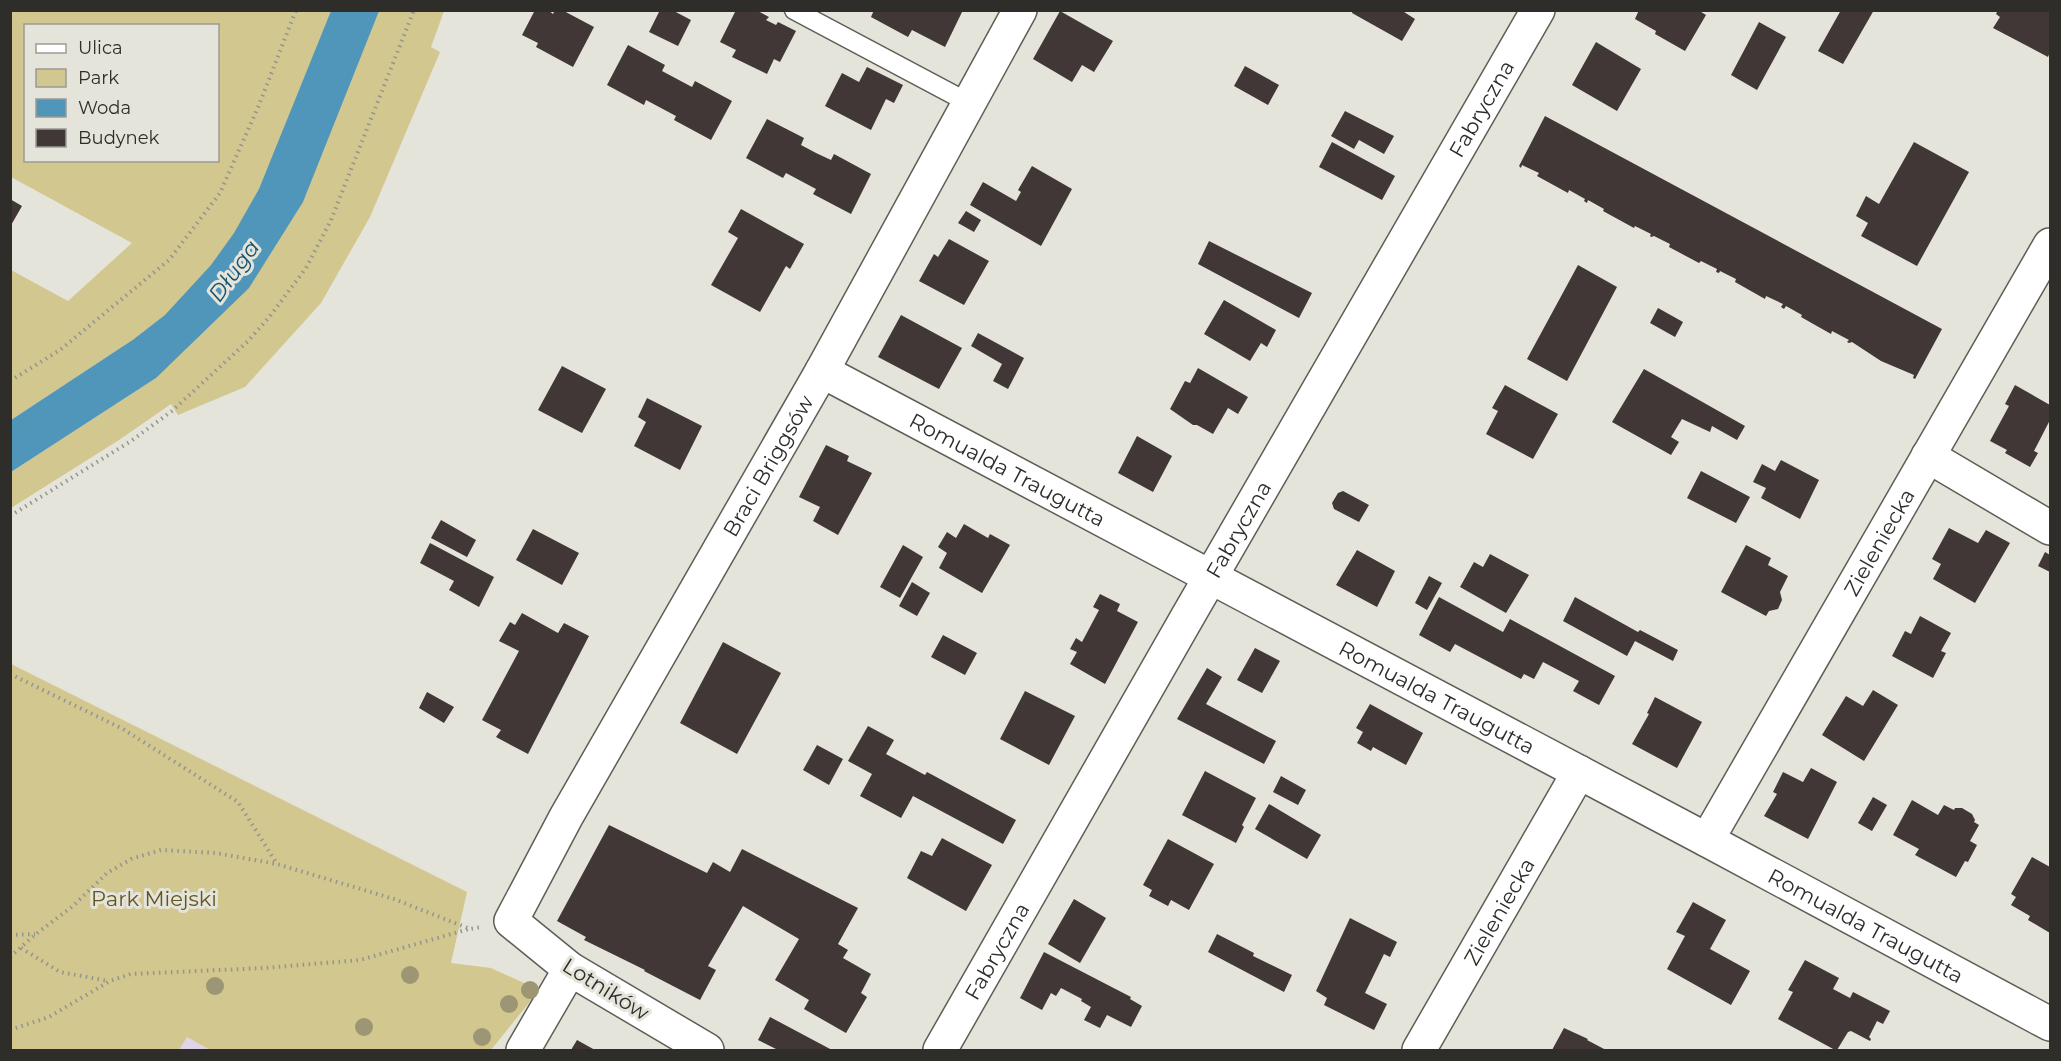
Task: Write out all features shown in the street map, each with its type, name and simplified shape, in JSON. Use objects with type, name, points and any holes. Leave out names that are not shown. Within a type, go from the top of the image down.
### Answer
[{"type":"street","name":"Braci Briggsów","points":[[511,921],[567,817],[822,371],[1020,10]]},
{"type":"street","name":"Fabryczna","points":[[940,1050],[1538,10]]},
{"type":"street","name":"Zieleniecka","points":[[1707,840],[2050,244]]},
{"type":"street","name":"Romualda Traugutta","points":[[822,371],[2050,1024]]},
{"type":"street","points":[[1928,456],[2050,528]]},
{"type":"street","name":"Zieleniecka","points":[[1419,1050],[1579,772]]},
{"type":"street","name":"Lotników","points":[[511,921],[570,969],[707,1050]]},
{"type":"street","points":[[523,1050],[570,969]]},
{"type":"lane","points":[[794,10],[969,103]]},
{"type":"path","points":[[10,381],[60,350],[169,260],[220,193],[259,105],[296,10]]},
{"type":"path","points":[[10,516],[131,441],[172,411],[248,341],[276,309],[306,268],[331,220],[414,10]]},
{"type":"path","points":[[10,674],[123,729],[238,802],[277,864]]},
{"type":"path","points":[[10,957],[73,906],[106,873],[131,859],[161,850],[216,853],[277,864],[394,898],[470,929]]},
{"type":"path","points":[[10,1030],[49,1017],[110,981],[131,974],[264,968],[360,960],[470,929],[511,921]]},
{"type":"path","points":[[10,935],[36,934]]},
{"type":"path","points":[[21,948],[60,972],[110,981]]},
{"type":"shaded area","points":[[187,1037],[210,1050],[179,1050]]},
{"type":"green space","points":[[11,11],[444,11],[431,47],[440,52],[370,217],[321,303],[245,387],[178,415],[171,404],[119,440],[11,508],[11,472],[156,378],[134,339],[11,420],[11,270],[68,301],[132,243],[11,177]]},
{"type":"green space","name":"Park Miejski","points":[[11,664],[467,892],[451,963],[491,968],[535,988],[532,999],[491,1050],[210,1050],[187,1037],[179,1050],[11,1050]]},
{"type":"water","name":"Długa","points":[[331,11],[379,11],[303,202],[249,288],[156,378],[11,472],[11,420],[134,339],[165,315],[211,265],[234,233],[259,189]]},
{"type":"building","points":[[535,10],[548,10],[553,14],[555,10],[562,10],[594,27],[573,67],[536,47],[538,43],[522,35]]},
{"type":"building","points":[[660,10],[672,10],[691,20],[678,46],[649,32]]},
{"type":"building","points":[[736,10],[756,10],[769,17],[766,20],[776,25],[778,22],[796,31],[780,62],[774,59],[767,74],[732,57],[736,50],[720,42]]},
{"type":"building","points":[[874,10],[963,10],[945,47],[912,30],[908,37],[871,17]]},
{"type":"building","points":[[1353,10],[1401,10],[1415,19],[1402,41],[1352,13]]},
{"type":"building","points":[[1639,10],[1698,10],[1706,15],[1685,51],[1655,34],[1656,31],[1635,19]]},
{"type":"building","points":[[1841,10],[1874,10],[1843,64],[1818,51]]},
{"type":"building","points":[[1998,10],[2050,10],[2048,57],[1993,28],[2000,17],[1996,14]]},
{"type":"building","points":[[1060,11],[1113,41],[1094,72],[1082,65],[1072,82],[1033,59]]},
{"type":"building","points":[[1759,22],[1786,37],[1757,90],[1731,75]]},
{"type":"building","points":[[1596,42],[1641,69],[1617,111],[1572,85]]},
{"type":"building","points":[[628,45],[665,65],[662,71],[692,87],[695,81],[732,101],[711,140],[674,120],[676,116],[646,100],[644,105],[607,85]]},
{"type":"building","points":[[1245,66],[1279,85],[1268,105],[1234,86]]},
{"type":"building","points":[[867,67],[903,85],[894,103],[886,99],[871,130],[825,106],[842,73],[859,82]]},
{"type":"building","points":[[1345,111],[1394,136],[1384,154],[1359,140],[1354,149],[1331,136]]},
{"type":"building","points":[[1545,116],[1942,329],[1915,379],[1914,375],[1881,361],[1852,342],[1847,342],[1849,340],[1832,331],[1831,334],[1786,306],[1784,309],[1781,307],[1783,304],[1766,296],[1765,299],[1735,282],[1736,279],[1720,271],[1716,272],[1717,269],[1701,261],[1699,263],[1669,247],[1670,244],[1654,236],[1651,237],[1651,234],[1635,226],[1634,228],[1588,200],[1587,203],[1585,199],[1569,190],[1568,193],[1537,176],[1539,173],[1522,165],[1521,168],[1519,166]]},
{"type":"building","points":[[767,119],[804,138],[801,145],[816,153],[831,160],[834,154],[871,174],[851,214],[813,194],[816,189],[786,173],[783,178],[746,158]]},
{"type":"building","points":[[1332,142],[1395,176],[1382,200],[1319,167]]},
{"type":"building","points":[[1914,142],[1969,172],[1917,266],[1861,236],[1868,223],[1856,216],[1866,196],[1879,204]]},
{"type":"building","points":[[1032,166],[1072,189],[1041,246],[970,205],[983,182],[1016,201],[1021,192],[1018,190]]},
{"type":"building","points":[[10,199],[22,206],[10,227]]},
{"type":"building","points":[[741,209],[804,244],[790,269],[786,266],[760,312],[711,285],[738,238],[728,232]]},
{"type":"building","points":[[966,211],[981,220],[974,232],[958,223]]},
{"type":"building","points":[[949,239],[989,261],[964,305],[919,281],[934,254],[938,257]]},
{"type":"building","points":[[1209,241],[1312,293],[1299,318],[1198,264]]},
{"type":"building","points":[[1578,265],[1617,287],[1567,381],[1527,359]]},
{"type":"building","points":[[1224,300],[1276,330],[1267,347],[1261,343],[1250,361],[1204,334]]},
{"type":"building","points":[[1658,308],[1683,322],[1675,337],[1650,323]]},
{"type":"building","points":[[901,315],[962,348],[939,389],[878,357]]},
{"type":"building","points":[[978,333],[1024,358],[1008,389],[993,381],[1002,364],[971,346]]},
{"type":"building","points":[[562,366],[606,389],[582,433],[538,410]]},
{"type":"building","points":[[1198,368],[1248,397],[1238,414],[1228,408],[1213,434],[1193,425],[1170,409],[1185,381],[1190,383]]},
{"type":"building","points":[[1644,369],[1745,426],[1737,440],[1712,426],[1710,432],[1682,419],[1671,437],[1679,442],[1671,455],[1612,422]]},
{"type":"building","points":[[1505,385],[1558,414],[1533,459],[1486,434],[1498,411],[1492,408]]},
{"type":"building","points":[[2015,385],[2050,405],[2050,420],[2034,451],[2038,453],[2030,467],[2005,453],[2007,450],[1990,441],[2009,406],[2005,404]]},
{"type":"building","points":[[647,398],[702,426],[680,470],[634,446],[646,422],[638,417]]},
{"type":"building","points":[[1137,436],[1172,456],[1153,492],[1118,473]]},
{"type":"building","points":[[826,445],[849,456],[847,461],[872,473],[838,535],[813,521],[820,507],[799,497]]},
{"type":"building","points":[[1781,460],[1819,480],[1800,519],[1761,498],[1766,488],[1753,482],[1762,464],[1775,471]]},
{"type":"building","points":[[1701,471],[1750,497],[1736,523],[1687,498]]},
{"type":"building","points":[[1343,491],[1369,505],[1359,522],[1334,509],[1332,503],[1338,493]]},
{"type":"building","points":[[441,520],[476,540],[467,557],[431,538]]},
{"type":"building","points":[[964,524],[988,538],[990,534],[1010,545],[982,593],[939,568],[947,553],[938,547],[947,532],[956,538]]},
{"type":"building","points":[[1949,528],[1978,543],[1986,530],[2010,543],[1975,603],[1933,579],[1941,564],[1932,559]]},
{"type":"building","points":[[533,529],[579,553],[562,585],[516,560]]},
{"type":"building","points":[[430,543],[494,577],[479,607],[449,590],[454,581],[420,563]]},
{"type":"building","points":[[903,545],[923,557],[900,598],[880,587]]},
{"type":"building","points":[[1746,545],[1771,558],[1768,565],[1788,576],[1780,592],[1782,600],[1778,609],[1769,611],[1766,616],[1721,592]]},
{"type":"building","points":[[1357,550],[1395,571],[1377,607],[1336,585]]},
{"type":"building","points":[[2045,552],[2050,555],[2050,572],[2038,566]]},
{"type":"building","points":[[1490,554],[1529,575],[1506,613],[1460,587],[1474,562],[1483,567]]},
{"type":"building","points":[[1429,576],[1442,583],[1427,610],[1415,603]]},
{"type":"building","points":[[912,582],[930,593],[917,616],[899,606]]},
{"type":"building","points":[[1100,594],[1120,604],[1117,611],[1138,622],[1105,684],[1070,664],[1077,652],[1070,649],[1076,638],[1082,642],[1099,610],[1093,607]]},
{"type":"building","points":[[1439,597],[1503,632],[1510,619],[1615,676],[1599,705],[1573,691],[1579,681],[1543,662],[1534,679],[1524,674],[1521,679],[1455,644],[1450,652],[1419,635]]},
{"type":"building","points":[[1575,597],[1638,632],[1640,630],[1678,650],[1673,661],[1635,641],[1627,656],[1563,621]]},
{"type":"building","points":[[522,613],[558,633],[564,623],[589,636],[528,754],[496,737],[501,730],[482,720],[519,651],[499,641],[510,622],[515,625]]},
{"type":"building","points":[[1920,616],[1951,633],[1941,651],[1946,653],[1933,678],[1892,656],[1905,631],[1911,634]]},
{"type":"building","points":[[943,635],[977,653],[965,675],[931,657]]},
{"type":"building","points":[[723,642],[781,673],[737,754],[680,723]]},
{"type":"building","points":[[1255,648],[1280,661],[1262,693],[1237,680]]},
{"type":"building","points":[[1207,668],[1222,677],[1206,704],[1276,741],[1264,764],[1177,719]]},
{"type":"building","points":[[1873,690],[1898,705],[1864,761],[1822,735],[1846,696],[1863,706]]},
{"type":"building","points":[[1025,691],[1075,716],[1049,765],[1000,739]]},
{"type":"building","points":[[427,692],[454,707],[444,723],[419,708]]},
{"type":"building","points":[[1655,697],[1702,722],[1677,768],[1632,744],[1649,714],[1647,713]]},
{"type":"building","points":[[1370,704],[1423,733],[1406,765],[1373,747],[1371,751],[1357,743],[1363,732],[1356,728]]},
{"type":"building","points":[[868,726],[894,740],[886,754],[925,775],[927,772],[1016,820],[1003,844],[913,796],[901,818],[860,796],[872,774],[848,761]]},
{"type":"building","points":[[817,745],[843,759],[829,785],[803,770]]},
{"type":"building","points":[[1811,768],[1837,782],[1808,839],[1764,816],[1777,794],[1773,792],[1783,772],[1803,782]]},
{"type":"building","points":[[1205,771],[1256,798],[1242,825],[1244,827],[1236,843],[1182,815]]},
{"type":"building","points":[[1281,776],[1306,790],[1298,805],[1273,792]]},
{"type":"building","points":[[1873,797],[1887,805],[1872,831],[1858,823]]},
{"type":"building","points":[[1912,800],[1938,815],[1944,805],[1954,810],[1962,808],[1972,814],[1974,822],[1979,825],[1970,841],[1977,845],[1968,862],[1965,861],[1956,877],[1915,855],[1919,849],[1893,835]]},
{"type":"building","points":[[1269,804],[1321,835],[1307,859],[1255,829]]},
{"type":"building","points":[[609,825],[707,873],[713,862],[730,872],[742,849],[858,908],[838,944],[848,950],[843,958],[871,974],[861,993],[867,997],[846,1033],[804,1009],[809,1000],[775,980],[799,939],[743,906],[708,966],[716,970],[700,1000],[584,940],[586,937],[557,921]]},
{"type":"building","points":[[942,838],[992,865],[966,911],[907,878],[921,851],[932,856]]},
{"type":"building","points":[[1168,839],[1214,864],[1189,910],[1171,900],[1168,906],[1149,896],[1152,890],[1143,885]]},
{"type":"building","points":[[2032,857],[2050,867],[2050,933],[2028,920],[2030,916],[2011,905],[2016,897],[2011,894]]},
{"type":"building","points":[[1074,899],[1106,918],[1080,963],[1048,944]]},
{"type":"building","points":[[1693,902],[1726,920],[1710,949],[1750,971],[1731,1005],[1667,969],[1685,936],[1676,932]]},
{"type":"building","points":[[1350,918],[1397,942],[1390,957],[1384,954],[1365,993],[1387,1004],[1374,1030],[1324,1005],[1327,998],[1316,991]]},
{"type":"building","points":[[1217,934],[1254,953],[1253,956],[1292,975],[1284,992],[1208,952]]},
{"type":"building","points":[[1044,952],[1131,997],[1130,999],[1142,1006],[1131,1027],[1107,1015],[1100,1028],[1084,1020],[1091,1007],[1081,1001],[1082,999],[1061,988],[1056,996],[1051,993],[1042,1010],[1020,998]]},
{"type":"building","points":[[1805,960],[1839,978],[1833,989],[1850,998],[1853,992],[1890,1011],[1883,1024],[1877,1021],[1869,1037],[1870,1041],[1851,1031],[1835,1050],[1778,1019],[1793,992],[1788,990]]},
{"type":"building","points":[[770,1017],[832,1050],[778,1050],[758,1040]]},
{"type":"building","points":[[1564,1028],[1588,1039],[1606,1050],[1552,1050]]},
{"type":"building","points":[[577,1040],[595,1050],[571,1050]]}]
